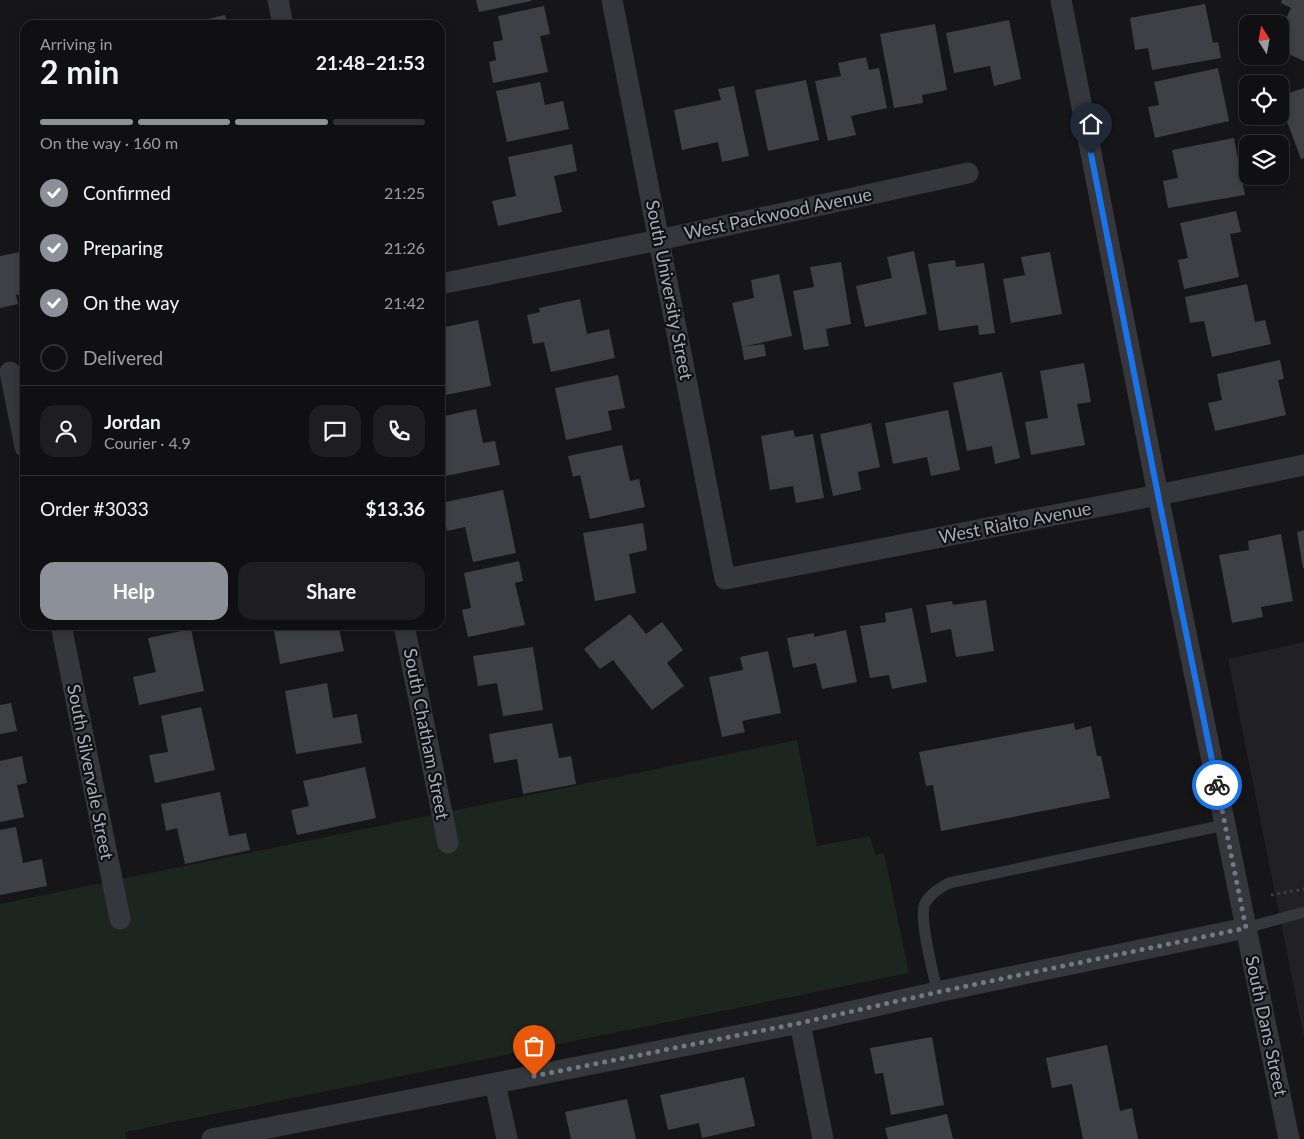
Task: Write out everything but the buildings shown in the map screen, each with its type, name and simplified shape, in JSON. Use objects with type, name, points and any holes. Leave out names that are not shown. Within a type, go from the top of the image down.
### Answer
[{"type":"street","points":[[278,0],[282,20]]},
{"type":"street","name":"South University Street","points":[[612,0],[725,579]]},
{"type":"street","name":"South Dans Street","points":[[1061,0],[1158,495],[1289,1139]]},
{"type":"street","name":"West Packwood Avenue","points":[[445,283],[659,240],[968,173]]},
{"type":"street","points":[[12,371],[20,418]]},
{"type":"street","name":"West Rialto Avenue","points":[[725,579],[1304,465]]},
{"type":"street","name":"South Silvervale Street","points":[[62,630],[120,919]]},
{"type":"street","name":"South Chatham Street","points":[[405,630],[448,843]]},
{"type":"street","points":[[212,1139],[800,1023],[938,992],[1246,928]]},
{"type":"street","points":[[800,1023],[823,1139]]},
{"type":"street","points":[[496,1083],[506,1139]]},
{"type":"lane","points":[[938,992],[922,914],[925,904],[938,889],[949,884],[1225,825]]},
{"type":"lane","points":[[1246,928],[1304,912]]},
{"type":"path","points":[[1271,895],[1304,889]]},
{"type":"shaded area","points":[[1304,642],[1304,1038],[1228,659]]},
{"type":"shaded area","points":[[797,740],[817,846],[870,836],[875,855],[884,853],[909,973],[125,1132],[126,1139],[0,1139],[0,904]]},
{"type":"way so far","points":[[534,1076],[800,1023],[938,992],[1246,928],[1217,785]]},
{"type":"route","points":[[1091,154],[1217,785]]}]
